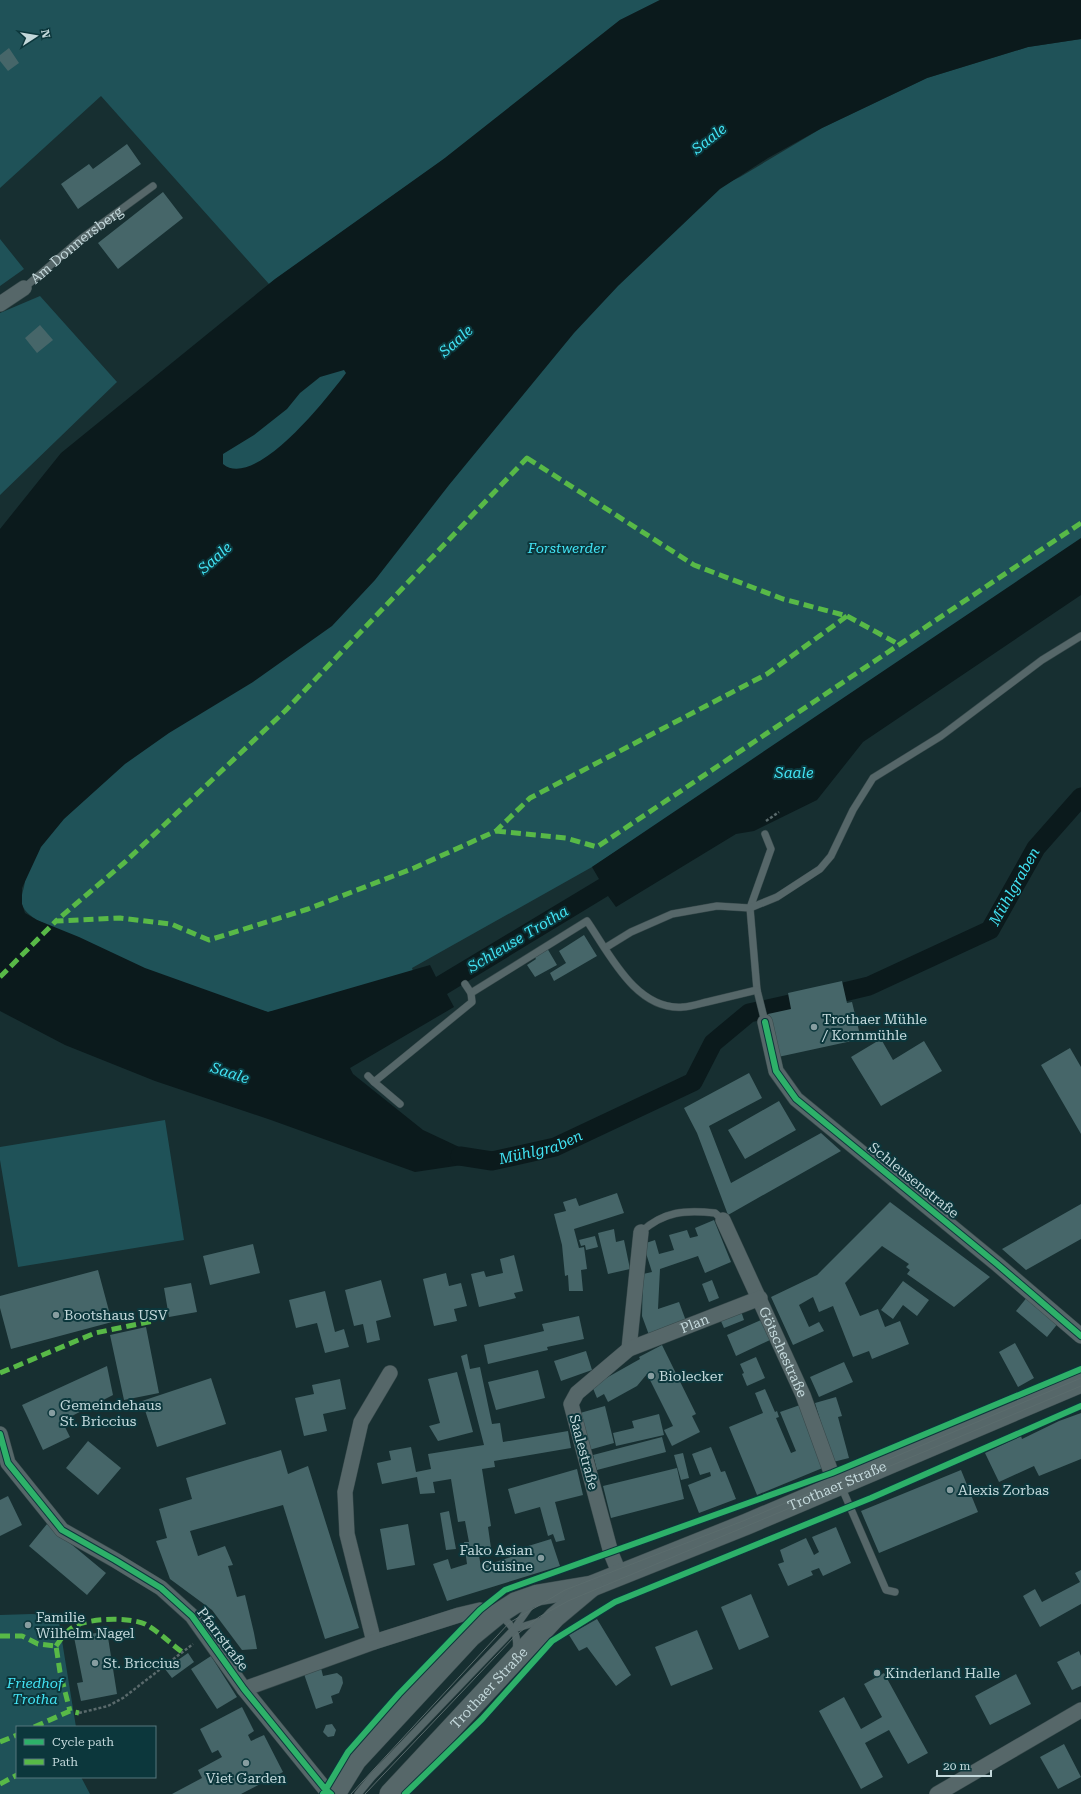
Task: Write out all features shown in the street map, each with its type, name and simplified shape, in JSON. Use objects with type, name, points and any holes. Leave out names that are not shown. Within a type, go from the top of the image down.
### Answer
[{"type":"main road","name":"Trothaer Straße","points":[[335,1794],[356,1760],[470,1637],[498,1614],[515,1604],[538,1595],[592,1586],[838,1485],[1081,1382]]},
{"type":"main road","name":"Trothaer Straße","points":[[390,1794],[555,1617],[592,1586]]},
{"type":"street","name":"Am Donnersberg","points":[[0,304],[24,288]]},
{"type":"street","name":"Schleusenstraße","points":[[765,1022],[776,1070],[796,1099],[997,1264],[1081,1336]]},
{"type":"street","name":"Götschestraße","points":[[723,1220],[760,1298],[803,1395],[838,1485]]},
{"type":"street","points":[[629,1349],[641,1232]]},
{"type":"street","name":"Plan","points":[[629,1349],[760,1298]]},
{"type":"street","name":"Saalestraße","points":[[620,1575],[611,1553],[571,1404],[578,1393],[629,1349]]},
{"type":"street","points":[[374,1642],[347,1534],[345,1492],[361,1422],[390,1373]]},
{"type":"street","name":"Pfarrstraße","points":[[0,1434],[8,1463],[62,1530],[116,1560],[161,1588],[192,1616],[244,1689],[325,1789],[331,1794]]},
{"type":"street","points":[[244,1689],[374,1642],[459,1615],[480,1610],[498,1614]]},
{"type":"street","points":[[937,1794],[1081,1710]]},
{"type":"lane","name":"Am Donnersberg","points":[[24,288],[82,238],[153,186]]},
{"type":"lane","points":[[605,948],[631,932],[672,914],[717,906],[750,908],[777,897],[820,869],[831,856],[853,810],[873,778],[941,736],[1042,660],[1081,636]]},
{"type":"lane","points":[[765,834],[771,849],[750,908],[758,990],[765,1022]]},
{"type":"lane","points":[[471,993],[587,921],[631,985],[644,996],[661,1004],[682,1008],[758,990]]},
{"type":"lane","points":[[374,1082],[472,1002],[471,993],[465,984]]},
{"type":"lane","points":[[368,1076],[400,1104]]},
{"type":"lane","points":[[641,1232],[659,1217],[678,1213],[695,1211],[715,1213],[723,1220]]},
{"type":"lane","points":[[838,1485],[886,1590],[895,1592]]},
{"type":"lane","points":[[358,1794],[400,1748],[514,1630],[538,1595]]},
{"type":"lane","points":[[498,1614],[513,1626],[517,1642],[514,1662]]},
{"type":"lane","points":[[514,1630],[555,1617]]},
{"type":"path","points":[[79,1713],[108,1706],[123,1698],[142,1681],[206,1634]]},
{"type":"green space","points":[[0,0],[660,0],[620,20],[440,162],[269,284],[101,96],[0,188]]},
{"type":"green space","name":"Forstwerder","points":[[1081,39],[1081,548],[592,867],[412,968],[417,983],[268,1012],[190,993],[37,920],[24,908],[22,897],[25,871],[230,419],[740,177],[822,128],[927,78],[1028,47]]},
{"type":"green space","points":[[0,239],[24,269],[0,286]]},
{"type":"green space","points":[[40,296],[117,382],[0,495],[0,313]]},
{"type":"green space","points":[[165,1120],[184,1240],[18,1267],[0,1160],[0,1147]]},
{"type":"green space","name":"Friedhof Trotha","points":[[32,1614],[58,1616],[76,1726],[16,1726],[16,1778],[82,1778],[90,1794],[0,1794],[0,1615]]},
{"type":"water","points":[[660,0],[1081,0],[1081,39],[1028,47],[927,78],[822,128],[768,158],[720,189],[618,286],[574,333],[449,485],[375,580],[332,626],[253,682],[169,733],[125,764],[64,819],[41,847],[22,888],[22,904],[25,913],[37,920],[79,937],[145,968],[268,1012],[430,965],[436,977],[599,879],[592,867],[1081,538],[1081,595],[863,742],[817,800],[754,831],[736,834],[616,907],[608,896],[447,994],[454,1007],[350,1068],[353,1074],[423,1130],[489,1161],[415,1172],[271,1120],[155,1081],[65,1045],[0,1011],[0,529],[61,453],[275,279],[445,158],[620,20]],"holes":[[[344,370],[346,373],[308,419],[271,453],[253,464],[237,469],[223,464],[223,454],[254,435],[287,409],[300,393],[320,377]]]},
{"type":"building","points":[[9,48],[19,63],[8,71],[0,61],[0,55]]},
{"type":"building","points":[[127,144],[141,164],[78,209],[61,184],[89,164],[93,169]]},
{"type":"building","points":[[163,192],[183,218],[118,269],[98,243]]},
{"type":"building","points":[[40,325],[53,340],[37,353],[25,338]]},
{"type":"building","points":[[584,935],[597,956],[554,981],[550,973],[566,963],[559,951]]},
{"type":"building","points":[[547,948],[557,965],[535,977],[527,965],[536,959],[534,956]]},
{"type":"building","name":"Trothaer Mühle / Kornmühle","points":[[842,981],[847,1003],[852,1002],[861,1039],[778,1057],[768,1014],[791,1009],[788,993]]},
{"type":"building","points":[[881,1039],[893,1060],[924,1041],[942,1071],[881,1106],[851,1057]]},
{"type":"building","points":[[1070,1048],[1081,1067],[1081,1134],[1041,1065]]},
{"type":"building","points":[[749,1073],[762,1098],[709,1126],[731,1183],[821,1133],[841,1151],[728,1215],[697,1133],[684,1108]]},
{"type":"building","points":[[779,1101],[796,1130],[745,1159],[728,1130]]},
{"type":"building","points":[[617,1193],[624,1213],[574,1229],[579,1248],[584,1247],[587,1269],[581,1270],[583,1291],[569,1291],[568,1275],[565,1276],[562,1245],[554,1214],[566,1211],[563,1202],[576,1198],[579,1206]]},
{"type":"building","points":[[890,1202],[990,1277],[954,1307],[907,1274],[910,1270],[906,1267],[909,1264],[882,1246],[845,1283],[860,1316],[878,1309],[885,1327],[900,1321],[909,1344],[872,1359],[869,1351],[853,1357],[833,1306],[819,1312],[813,1297],[799,1305],[809,1327],[819,1322],[824,1331],[793,1345],[771,1297],[817,1275]]},
{"type":"building","points":[[1081,1204],[1081,1239],[1026,1270],[1002,1249]]},
{"type":"building","points":[[714,1220],[731,1262],[705,1273],[698,1256],[660,1269],[658,1309],[679,1302],[686,1321],[649,1335],[642,1316],[643,1274],[652,1272],[643,1244],[655,1240],[659,1254],[674,1250],[669,1235],[687,1230],[690,1238],[698,1236],[695,1228]]},
{"type":"building","points":[[614,1229],[616,1242],[624,1240],[630,1269],[608,1274],[598,1233]]},
{"type":"building","points":[[595,1236],[598,1247],[586,1250],[585,1245],[581,1246],[579,1240]]},
{"type":"building","points":[[253,1244],[260,1273],[210,1285],[203,1256]]},
{"type":"building","points":[[514,1255],[523,1291],[514,1293],[516,1298],[479,1307],[471,1274],[484,1271],[486,1277],[503,1273],[500,1259]]},
{"type":"building","name":"Bootshaus USV","points":[[98,1270],[112,1322],[11,1349],[0,1308],[0,1296]]},
{"type":"building","points":[[446,1273],[449,1286],[461,1283],[467,1306],[454,1309],[457,1321],[434,1326],[423,1279]]},
{"type":"building","points":[[381,1280],[391,1317],[376,1321],[380,1340],[367,1343],[363,1324],[354,1326],[345,1290]]},
{"type":"building","points":[[712,1280],[719,1298],[709,1302],[702,1284]]},
{"type":"building","points":[[903,1281],[929,1300],[917,1316],[903,1305],[893,1319],[881,1310]]},
{"type":"building","points":[[191,1283],[197,1312],[169,1317],[164,1288]]},
{"type":"building","points":[[325,1291],[335,1332],[344,1329],[349,1347],[325,1353],[317,1323],[296,1328],[289,1300]]},
{"type":"building","points":[[1028,1296],[1059,1322],[1047,1337],[1016,1311]]},
{"type":"building","points":[[741,1311],[744,1320],[724,1328],[720,1319]]},
{"type":"building","points":[[579,1316],[584,1339],[547,1347],[548,1350],[488,1364],[484,1345],[544,1331],[542,1324]]},
{"type":"building","points":[[761,1320],[770,1340],[736,1356],[727,1335]]},
{"type":"building","points":[[146,1327],[159,1393],[124,1400],[110,1335]]},
{"type":"building","points":[[1015,1343],[1034,1378],[1018,1387],[999,1352]]},
{"type":"building","points":[[662,1345],[696,1414],[692,1416],[700,1432],[672,1446],[664,1430],[673,1426],[647,1374],[637,1386],[608,1402],[604,1394],[597,1398],[592,1386],[640,1359],[639,1357]]},
{"type":"building","points":[[586,1351],[592,1370],[561,1381],[554,1361]]},
{"type":"building","points":[[467,1354],[470,1369],[480,1367],[492,1424],[500,1423],[503,1442],[568,1431],[571,1448],[494,1461],[495,1467],[482,1469],[491,1526],[488,1527],[491,1548],[478,1550],[481,1567],[514,1556],[512,1551],[551,1539],[560,1566],[447,1601],[433,1564],[448,1559],[451,1569],[467,1564],[464,1542],[469,1542],[465,1521],[458,1522],[451,1479],[433,1482],[435,1493],[420,1494],[417,1477],[382,1484],[377,1463],[391,1460],[389,1451],[411,1447],[416,1472],[431,1469],[428,1454],[484,1445],[461,1356]]},
{"type":"building","points":[[756,1357],[765,1378],[747,1386],[740,1364]]},
{"type":"building","points":[[844,1362],[853,1382],[819,1397],[810,1377]]},
{"type":"building","name":"Gemeindehaus St. Briccius","points":[[107,1366],[113,1395],[62,1421],[70,1437],[43,1450],[22,1405]]},
{"type":"building","points":[[538,1370],[545,1398],[496,1410],[488,1382]]},
{"type":"building","points":[[457,1372],[473,1432],[438,1441],[429,1426],[440,1423],[428,1379]]},
{"type":"building","points":[[211,1378],[226,1424],[157,1447],[142,1401]]},
{"type":"building","points":[[340,1379],[346,1409],[323,1414],[327,1431],[304,1436],[295,1398],[314,1394],[312,1385]]},
{"type":"building","points":[[765,1389],[775,1412],[777,1411],[779,1417],[776,1418],[791,1453],[796,1451],[780,1412],[800,1405],[825,1467],[757,1495],[729,1427],[763,1413],[755,1393]]},
{"type":"building","points":[[836,1397],[842,1416],[838,1417],[849,1458],[833,1462],[815,1403]]},
{"type":"building","points":[[605,1406],[614,1443],[589,1450],[580,1413]]},
{"type":"building","points":[[1081,1413],[1081,1459],[1039,1476],[1034,1466],[999,1482],[985,1453],[1021,1436],[1022,1439],[1059,1421]]},
{"type":"building","points":[[659,1414],[664,1435],[616,1446],[613,1433],[634,1428],[632,1421]]},
{"type":"building","points":[[662,1437],[666,1452],[597,1470],[593,1455]]},
{"type":"building","points":[[88,1441],[121,1468],[98,1495],[66,1468]]},
{"type":"building","points":[[711,1447],[721,1472],[725,1471],[736,1499],[699,1513],[688,1485],[711,1476],[710,1472],[700,1475],[692,1454]]},
{"type":"building","points":[[281,1450],[288,1474],[308,1466],[359,1628],[325,1639],[283,1505],[190,1531],[198,1556],[225,1546],[233,1565],[228,1566],[237,1597],[245,1595],[257,1649],[242,1650],[212,1610],[170,1579],[156,1541],[167,1538],[159,1509],[192,1499],[186,1478]]},
{"type":"building","points":[[683,1453],[689,1478],[681,1480],[674,1455]]},
{"type":"building","points":[[677,1468],[684,1499],[611,1518],[603,1486]]},
{"type":"building","points":[[577,1469],[583,1495],[555,1502],[565,1540],[556,1542],[553,1534],[548,1536],[540,1507],[515,1514],[508,1489]]},
{"type":"building","points":[[961,1470],[978,1512],[879,1553],[861,1511]]},
{"type":"building","points":[[8,1496],[22,1525],[0,1536],[0,1500]]},
{"type":"building","points":[[449,1511],[456,1549],[446,1550],[440,1513]]},
{"type":"building","points":[[47,1524],[106,1573],[87,1595],[29,1546]]},
{"type":"building","points":[[408,1524],[415,1565],[387,1570],[380,1529]]},
{"type":"building","points":[[836,1527],[851,1563],[823,1576],[819,1568],[811,1571],[813,1575],[788,1586],[778,1564],[784,1562],[780,1550],[806,1538],[814,1555],[819,1552],[812,1537]]},
{"type":"building","points":[[1081,1570],[1081,1604],[1040,1627],[1023,1596],[1035,1589],[1042,1602],[1080,1582],[1075,1573]]},
{"type":"building","points":[[751,1594],[769,1637],[739,1650],[721,1607]]},
{"type":"building","points":[[597,1619],[631,1675],[616,1686],[587,1647],[579,1651],[569,1635]]},
{"type":"building","points":[[697,1630],[713,1669],[671,1686],[655,1647]]},
{"type":"building","name":"St. Briccius","points":[[107,1631],[117,1694],[81,1701],[77,1683],[83,1682],[74,1637]]},
{"type":"building","points":[[1079,1651],[1081,1656],[1081,1686],[1072,1690],[1057,1662]]},
{"type":"building","points":[[188,1653],[194,1662],[172,1678],[165,1669]]},
{"type":"building","points":[[211,1656],[237,1697],[217,1709],[191,1669]]},
{"type":"building","points":[[321,1668],[323,1676],[337,1673],[342,1677],[343,1683],[339,1693],[331,1696],[333,1703],[316,1709],[304,1674]]},
{"type":"building","points":[[884,1673],[928,1753],[908,1764],[889,1730],[865,1743],[883,1777],[861,1789],[819,1711],[844,1697],[861,1729],[882,1717],[864,1684]]},
{"type":"building","points":[[1016,1674],[1031,1704],[990,1725],[975,1696]]},
{"type":"building","points":[[242,1707],[254,1731],[248,1735],[251,1741],[264,1735],[283,1772],[241,1794],[172,1794],[202,1778],[198,1770],[222,1757],[218,1750],[212,1753],[200,1729]]},
{"type":"building","points":[[332,1724],[336,1730],[334,1736],[328,1737],[323,1732],[326,1725]]},
{"type":"building","points":[[1064,1744],[1081,1777],[1058,1789],[1040,1757]]},
{"type":"waterway","name":"Mühlgraben","points":[[844,992],[869,986],[990,930],[1036,848],[1081,797]]},
{"type":"waterway","name":"Mühlgraben","points":[[460,1156],[492,1161],[555,1147],[693,1082],[713,1043],[749,1013],[790,1004]]},
{"type":"tram line","points":[[351,1794],[509,1623],[565,1590],[743,1521],[1081,1378]]},
{"type":"tram line","points":[[365,1794],[515,1636],[539,1617],[568,1601],[1081,1386]]},
{"type":"marked path","points":[[527,458],[694,565],[783,599],[847,616],[767,674],[530,798],[496,831],[414,868],[308,909],[209,940],[171,924],[120,918],[56,921],[125,862],[285,711],[527,458]]},
{"type":"marked path","points":[[496,831],[566,838],[597,847],[1081,523]]},
{"type":"marked path","points":[[847,616],[900,645]]},
{"type":"marked path","points":[[0,977],[56,921]]},
{"type":"marked path","points":[[0,1373],[95,1333],[153,1321]]},
{"type":"marked path","points":[[56,1646],[67,1632],[82,1623],[120,1619],[145,1624],[182,1652]]},
{"type":"marked path","points":[[0,1636],[22,1636],[38,1644],[56,1646],[60,1672],[70,1711]]},
{"type":"marked path","points":[[36,1726],[70,1711],[79,1713]]},
{"type":"marked path","points":[[0,1742],[16,1735]]},
{"type":"marked path","points":[[0,1784],[16,1776]]},
{"type":"cycle path","points":[[765,1022],[776,1071],[796,1099],[997,1264],[1081,1336]]},
{"type":"cycle path","points":[[323,1794],[348,1752],[399,1694],[480,1610],[505,1590],[832,1473],[1081,1369]]},
{"type":"cycle path","points":[[405,1794],[482,1719],[552,1641],[615,1602],[871,1498],[1081,1406]]},
{"type":"cycle path","points":[[0,1434],[8,1463],[62,1530],[161,1588],[192,1616],[244,1689],[325,1789],[331,1794]]},
{"type":"place","name":"Trothaer Mühle / Kornmühle","points":[[814,1027]]},
{"type":"place","name":"Bootshaus USV","points":[[56,1315]]},
{"type":"place","name":"Biolecker","points":[[651,1376]]},
{"type":"place","name":"Gemeindehaus St. Briccius","points":[[52,1413]]},
{"type":"place","name":"Alexis Zorbas","points":[[950,1490]]},
{"type":"place","name":"Fako Asian Cuisine","points":[[541,1558]]},
{"type":"place","name":"Familie Wilhelm Nagel","points":[[28,1625]]},
{"type":"place","name":"St. Briccius","points":[[95,1663]]},
{"type":"place","name":"Kinderland Halle","points":[[877,1673]]},
{"type":"place","name":"Viet Garden","points":[[246,1763]]},
{"type":"water label","name":"Saale","points":[[709,139]]},
{"type":"water label","name":"Saale","points":[[456,341]]},
{"type":"water label","name":"Saale","points":[[215,558]]},
{"type":"water label","name":"Saale","points":[[794,773]]},
{"type":"water label","name":"Schleuse Trotha","points":[[518,939]]},
{"type":"water label","name":"Saale","points":[[230,1073]]}]
